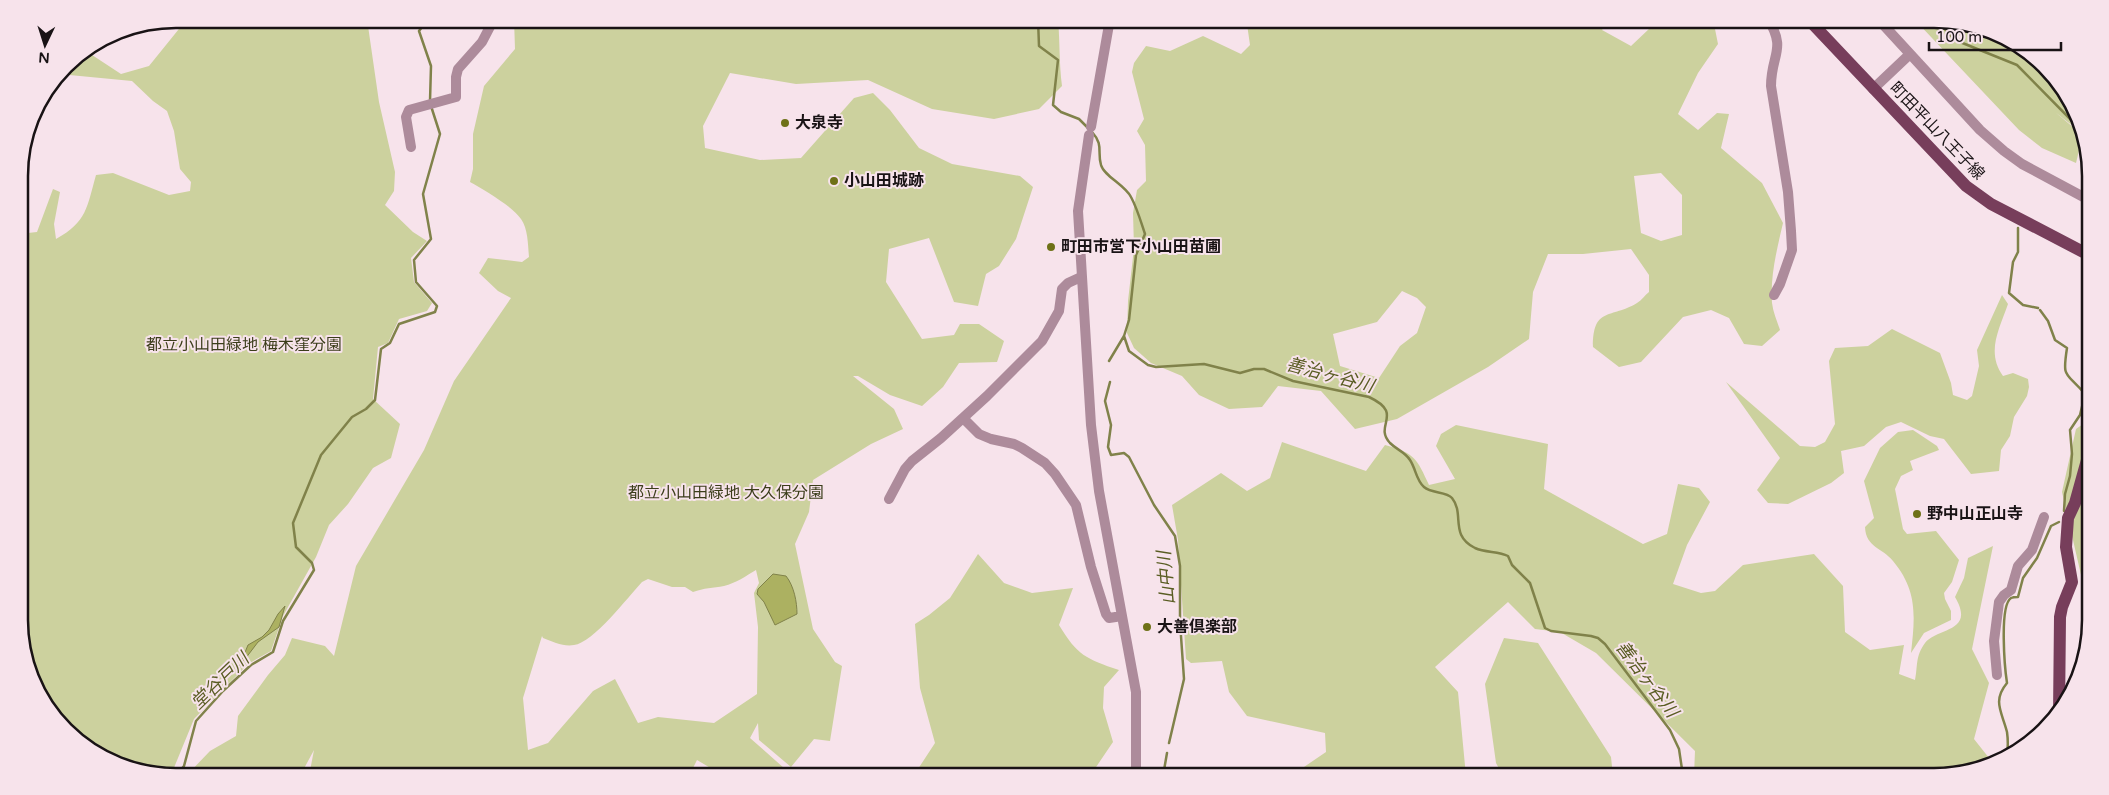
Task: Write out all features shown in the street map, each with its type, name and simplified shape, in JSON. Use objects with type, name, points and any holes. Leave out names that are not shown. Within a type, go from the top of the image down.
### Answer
[{"type":"main road","name":"町田平山八王子線","points":[[1816,28],[1952,174],[1976,195],[2082,249]]},
{"type":"main road","points":[[2059,698],[2060,617],[2072,582],[2066,546],[2068,518],[2075,503],[2082,478]]},
{"type":"street","points":[[411,147],[406,117],[409,110],[456,97],[458,69],[482,42],[489,28]]},
{"type":"street","points":[[1108,28],[1080,186],[1078,221],[1091,425],[1099,491],[1136,692],[1136,767]]},
{"type":"street","points":[[1774,28],[1777,32],[1779,45],[1771,71],[1771,86],[1788,192],[1792,250],[1774,295]]},
{"type":"street","points":[[1886,28],[1980,130],[2004,151],[2022,164],[2082,196]]},
{"type":"street","points":[[1873,89],[1910,54]]},
{"type":"street","points":[[889,499],[905,469],[912,461],[963,418],[1042,341],[1059,311],[1062,289],[1068,283],[1081,278]]},
{"type":"street","points":[[963,418],[979,434],[1022,448],[1045,463],[1056,474],[1079,512],[1091,567],[1106,614],[1108,618],[1122,616]]},
{"type":"street","points":[[1997,675],[1994,641],[1999,602],[2011,590],[2018,566],[2032,550],[2044,517]]},
{"type":"green space","name":"都立小山田緑地 梅木窪分園","points":[[180,28],[368,28],[379,102],[395,172],[394,191],[385,205],[413,232],[427,241],[411,258],[414,282],[432,303],[427,311],[399,319],[388,343],[378,347],[373,399],[400,424],[391,458],[373,468],[348,504],[329,525],[316,557],[283,616],[271,651],[248,664],[194,719],[174,768],[128,760],[93,743],[78,731],[52,702],[35,667],[29,639],[28,233],[37,232],[53,189],[60,192],[54,224],[56,239],[66,233],[80,220],[84,213],[96,175],[113,173],[169,195],[190,191],[191,182],[180,169],[174,131],[167,111],[153,101],[132,81],[67,75],[91,54],[121,74],[149,66]]},
{"type":"green space","name":"都立小山田緑地 大久保分園","points":[[514,28],[1058,28],[1062,86],[1039,109],[994,119],[932,109],[868,80],[796,84],[730,73],[703,126],[705,148],[760,160],[801,158],[854,98],[873,93],[890,110],[919,148],[952,164],[1020,176],[1033,187],[1016,239],[999,266],[986,274],[978,306],[954,302],[929,238],[889,249],[886,282],[922,339],[954,335],[960,324],[979,324],[1004,341],[997,362],[959,363],[943,387],[922,406],[890,395],[858,376],[853,376],[894,409],[903,429],[871,444],[813,480],[809,512],[795,544],[813,629],[835,662],[842,666],[830,741],[814,739],[791,767],[759,740],[758,723],[750,738],[784,768],[710,768],[697,760],[693,768],[311,768],[314,750],[304,768],[194,768],[210,751],[236,736],[238,716],[285,655],[292,638],[325,646],[334,656],[356,566],[424,450],[454,381],[511,298],[498,291],[479,273],[488,258],[522,262],[529,257],[525,227],[521,219],[511,209],[470,182],[473,169],[473,134],[484,86],[515,49]],"holes":[[[756,570],[759,583],[754,593],[758,627],[757,694],[714,723],[658,717],[638,723],[615,679],[593,691],[548,743],[528,750],[523,698],[542,636],[562,645],[574,645],[582,642],[600,628],[642,582],[648,579],[672,587],[685,587],[693,592],[728,585]]]},
{"type":"green space","points":[[1248,28],[1603,28],[1602,30],[1631,46],[1650,28],[1715,28],[1718,44],[1698,73],[1678,114],[1698,130],[1717,113],[1729,114],[1721,148],[1762,183],[1783,223],[1774,263],[1772,283],[1773,310],[1780,330],[1762,346],[1744,344],[1729,318],[1711,310],[1683,317],[1641,362],[1619,367],[1593,347],[1596,325],[1605,316],[1637,303],[1649,292],[1649,275],[1631,249],[1583,254],[1548,254],[1533,292],[1529,339],[1488,367],[1397,419],[1355,429],[1321,391],[1278,386],[1262,407],[1229,409],[1199,395],[1182,376],[1151,363],[1134,348],[1127,333],[1128,301],[1134,248],[1133,213],[1137,190],[1146,181],[1145,145],[1137,131],[1144,119],[1132,72],[1134,63],[1146,46],[1170,51],[1203,36],[1241,54],[1250,45]],"holes":[[[1661,173],[1682,195],[1682,235],[1661,241],[1641,233],[1634,176]],[[1402,291],[1417,298],[1426,307],[1417,333],[1400,346],[1379,378],[1340,366],[1333,334],[1377,322]]]},
{"type":"green space","points":[[1923,28],[1947,29],[1955,36],[1964,40],[1953,29],[1981,35],[2016,52],[2031,64],[2051,85],[2070,119],[2072,125],[2055,112],[2073,127],[2079,151],[2076,163],[2042,148],[2019,130]]},
{"type":"green space","points":[[2002,295],[2008,304],[1998,332],[1995,358],[2003,376],[2013,373],[2028,379],[2029,387],[2027,396],[2014,417],[2010,436],[2001,450],[1999,471],[1971,474],[1944,439],[1930,436],[1901,422],[1886,427],[1864,446],[1841,451],[1844,473],[1831,483],[1788,504],[1768,503],[1757,490],[1780,458],[1726,382],[1800,446],[1815,447],[1825,442],[1835,424],[1829,361],[1835,348],[1868,346],[1892,329],[1940,353],[1951,383],[1953,395],[1967,400],[1972,396],[1979,366],[1977,350]]},
{"type":"green space","points":[[1456,425],[1548,444],[1544,489],[1643,544],[1667,534],[1678,484],[1699,488],[1710,502],[1687,545],[1673,584],[1701,593],[1715,591],[1743,565],[1814,554],[1843,586],[1845,632],[1870,650],[1904,645],[1899,674],[1915,680],[1918,657],[1925,643],[1952,628],[1961,617],[1955,597],[1964,578],[1968,558],[1993,546],[1972,649],[1989,683],[1974,739],[1988,757],[1972,762],[1943,767],[1694,767],[1695,751],[1596,653],[1560,632],[1535,629],[1508,602],[1435,667],[1458,692],[1465,767],[1303,767],[1326,752],[1325,733],[1247,716],[1229,692],[1222,661],[1191,663],[1186,659],[1178,540],[1172,505],[1221,473],[1247,491],[1270,478],[1282,442],[1366,471],[1385,445],[1403,451],[1414,458],[1429,485],[1455,479],[1436,446],[1441,434]]},
{"type":"green space","points":[[2082,425],[2082,579],[2062,492],[2076,429]]},
{"type":"green space","points":[[1913,430],[1937,446],[1939,450],[1910,461],[1913,470],[1901,476],[1895,489],[1903,529],[1907,534],[1936,531],[1959,560],[1952,582],[1944,593],[1951,611],[1951,620],[1924,633],[1911,653],[1914,616],[1911,594],[1901,572],[1893,561],[1868,539],[1865,527],[1874,518],[1864,481],[1880,448],[1898,432]]},
{"type":"green space","points":[[978,554],[1004,583],[1032,593],[1073,588],[1059,625],[1071,643],[1083,655],[1098,663],[1119,670],[1104,687],[1103,708],[1113,742],[1096,767],[919,768],[935,743],[920,688],[915,624],[950,598]]},
{"type":"green space","points":[[1504,638],[1538,643],[1611,757],[1612,767],[1498,767],[1496,763],[1485,684]]},
{"type":"shaded area","points":[[773,574],[786,576],[789,580],[795,594],[797,609],[797,614],[775,625],[764,602],[757,594],[758,589]]},
{"type":"shaded area","points":[[285,606],[279,627],[258,642],[239,667],[248,645],[262,637],[269,630]]},
{"type":"waterway","name":"堂谷戸川","points":[[421,28],[419,31],[431,66],[430,101]]},
{"type":"waterway","name":"山中川","points":[[1038,28],[1039,46],[1058,60],[1053,105],[1061,112],[1079,119],[1088,128]]},
{"type":"waterway","points":[[1944,29],[1955,40],[2017,65],[2070,119]]},
{"type":"waterway","name":"堂谷戸川","points":[[182,768],[196,721],[223,691],[251,665],[273,652],[283,621],[314,570],[312,563],[296,547],[293,523],[321,455],[352,417],[366,409],[375,400],[381,349],[390,343],[399,324],[435,312],[437,306],[416,282],[414,260],[431,239],[423,194],[440,134],[431,106]]},
{"type":"waterway","name":"山中川","points":[[1092,132],[1098,141],[1103,169],[1131,197],[1145,234],[1136,255],[1129,320],[1124,336],[1109,361]]},
{"type":"waterway","points":[[2018,228],[2018,252],[2013,262],[2009,293],[2023,305],[2038,308]]},
{"type":"waterway","points":[[2040,310],[2048,321],[2055,340],[2067,348],[2065,371],[2082,391]]},
{"type":"waterway","name":"善治ヶ谷川","points":[[1124,336],[1129,351],[1148,365],[1156,367],[1204,364],[1240,373],[1254,369],[1264,369],[1293,381],[1369,397],[1380,403],[1387,414],[1386,437],[1390,443],[1408,457],[1419,481],[1424,487],[1431,491],[1446,494],[1452,498],[1456,504],[1462,537],[1467,543],[1479,550],[1508,556],[1512,565],[1530,583],[1545,628],[1551,631],[1591,636],[1598,638],[1605,644],[1670,730],[1679,749],[1682,767]]},
{"type":"waterway","name":"山中川","points":[[1110,382],[1105,401],[1111,425],[1108,447],[1111,455],[1124,453],[1129,457],[1154,505],[1175,536],[1180,566],[1180,622],[1184,679],[1169,743]]},
{"type":"waterway","points":[[2064,511],[2072,454],[2070,430],[2080,415],[2082,407]]},
{"type":"waterway","points":[[2008,748],[2007,732],[1999,701],[2002,689],[2007,683],[2004,639],[2007,603],[2011,598],[2018,597],[2023,578],[2037,558],[2051,526],[2059,522]]},
{"type":"waterway","name":"山中川","points":[[1164,767],[1167,753]]},
{"type":"place","name":"大泉寺","points":[[785,123]]},
{"type":"place","name":"小山田城跡","points":[[834,181]]},
{"type":"place","name":"町田市営下小山田苗圃","points":[[1051,247]]},
{"type":"place","name":"野中山正山寺","points":[[1917,514]]},
{"type":"place","name":"大善倶楽部","points":[[1147,627]]}]
